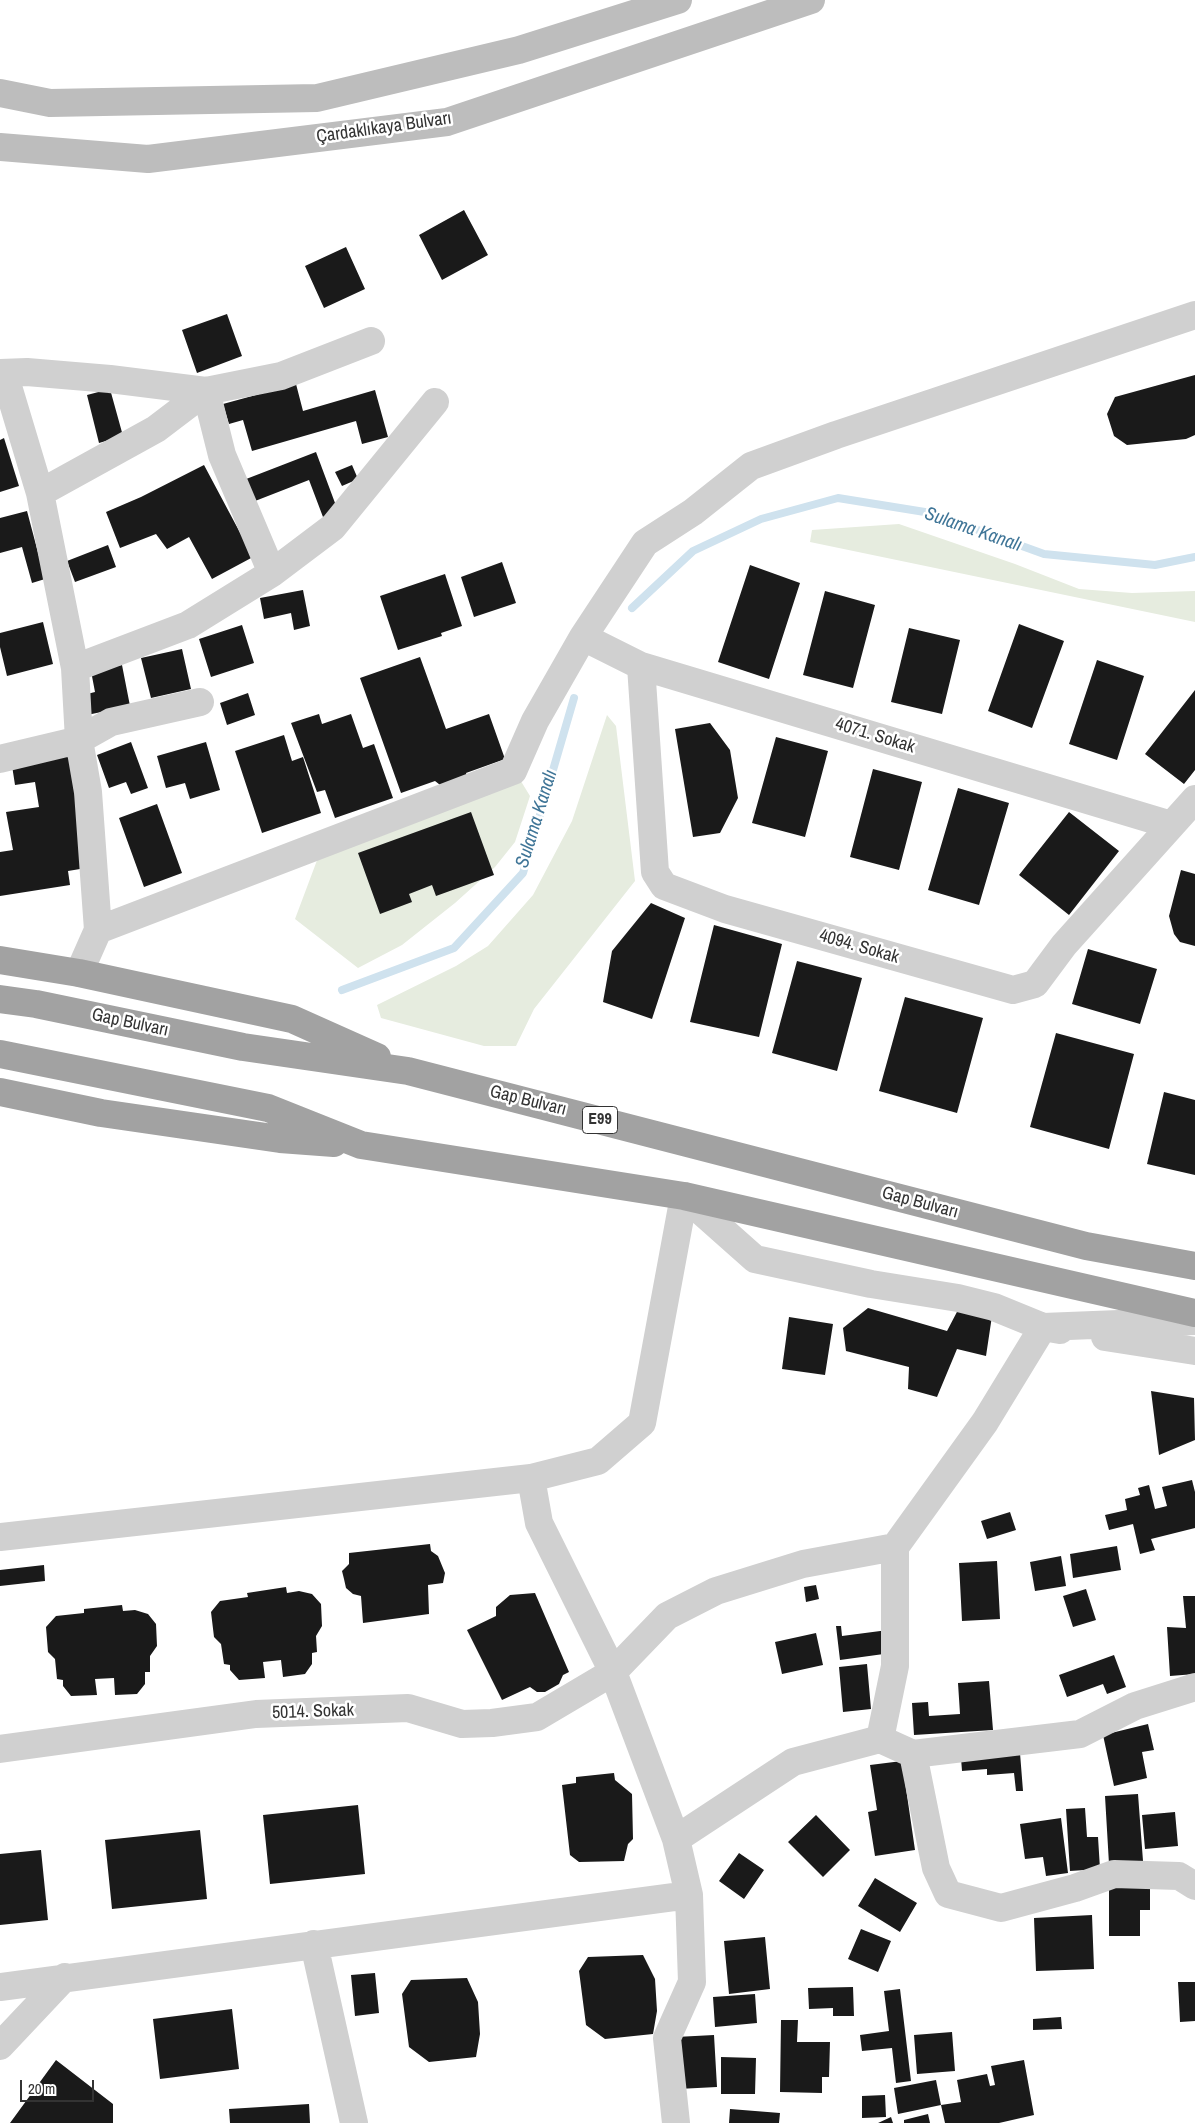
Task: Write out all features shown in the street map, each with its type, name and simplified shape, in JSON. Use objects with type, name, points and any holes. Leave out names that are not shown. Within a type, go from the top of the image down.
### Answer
[{"type":"highway","points":[[0,960],[79,973],[292,1020],[408,1071]]},
{"type":"highway","name":"Gap Bulvarı","points":[[0,999],[36,1004],[243,1046],[408,1071],[1086,1246],[1195,1266]]},
{"type":"highway","points":[[0,1054],[268,1108],[361,1145]]},
{"type":"highway","points":[[0,1092],[101,1113],[280,1140],[361,1145],[684,1196],[1195,1313]]},
{"type":"main road","points":[[0,93],[50,103],[318,98],[519,50],[678,0]]},
{"type":"main road","name":"Çardaklıkaya Bulvarı","points":[[0,147],[148,159],[447,122],[811,0]]},
{"type":"street","points":[[98,930],[513,770],[535,721],[583,637],[645,543],[693,512],[751,466],[836,435],[1195,316]]},
{"type":"street","points":[[79,973],[98,930],[88,792],[80,740],[75,668],[40,493],[2,373],[27,372],[110,379],[206,391],[281,376],[371,341]]},
{"type":"street","points":[[40,493],[156,429],[206,391]]},
{"type":"street","points":[[206,391],[222,455],[272,573]]},
{"type":"street","points":[[75,668],[188,625],[272,573],[333,527],[435,402]]},
{"type":"street","name":"4071. Sokak","points":[[583,637],[641,666],[1171,825]]},
{"type":"street","name":"4094. Sokak","points":[[641,666],[655,872],[664,886],[725,909],[1013,990],[1035,984],[1064,945],[1195,799]]},
{"type":"street","points":[[0,759],[80,740],[112,722],[200,702]]},
{"type":"street","points":[[684,1196],[754,1259],[871,1284],[958,1298],[994,1307],[1043,1327],[1195,1354]]},
{"type":"street","points":[[0,1537],[531,1478],[598,1462],[642,1423],[684,1196]]},
{"type":"street","points":[[1043,1327],[1195,1321]]},
{"type":"street","points":[[880,1739],[895,1666],[895,1547],[985,1422],[1043,1327]]},
{"type":"street","points":[[531,1478],[539,1523],[614,1672],[676,1839],[689,1895],[692,1982],[667,2038],[676,2123]]},
{"type":"street","name":"5014. Sokak","points":[[0,1749],[256,1714],[408,1708],[462,1724],[492,1723],[537,1717],[614,1672],[667,1616],[716,1591],[803,1564],[895,1547]]},
{"type":"street","points":[[676,1839],[793,1762],[880,1739],[913,1754],[1080,1734],[1135,1706],[1195,1687]]},
{"type":"street","points":[[913,1754],[936,1868],[948,1894],[1001,1908],[1075,1888],[1114,1874],[1179,1876],[1195,1886]]},
{"type":"street","points":[[0,1987],[689,1895]]},
{"type":"street","points":[[314,1944],[354,2123]]},
{"type":"street","points":[[0,2046],[65,1977]]},
{"type":"shaded area","points":[[899,524],[1015,564],[1079,589],[1132,593],[1195,591],[1195,622],[810,542],[812,530]]},
{"type":"shaded area","points":[[607,715],[616,726],[635,881],[534,1009],[516,1046],[484,1046],[381,1018],[377,1005],[456,966],[488,946],[533,895],[572,821]]},
{"type":"shaded area","points":[[519,778],[530,796],[515,842],[495,867],[455,903],[402,945],[358,968],[295,919],[322,847]]},
{"type":"building","points":[[464,210],[488,255],[442,280],[419,235]]},
{"type":"building","points":[[346,247],[365,289],[324,308],[305,266]]},
{"type":"building","points":[[227,314],[242,356],[197,373],[182,330]]},
{"type":"building","points":[[1195,375],[1195,435],[1186,439],[1127,445],[1114,436],[1107,414],[1115,397]]},
{"type":"building","points":[[296,384],[303,411],[375,390],[388,437],[362,444],[356,421],[252,451],[243,420],[229,424],[223,404]]},
{"type":"building","points":[[110,389],[123,436],[99,443],[87,395]]},
{"type":"building","points":[[4,438],[19,486],[0,492],[0,440]]},
{"type":"building","points":[[316,452],[338,511],[323,517],[309,480],[250,503],[241,481]]},
{"type":"building","points":[[204,465],[253,557],[212,579],[189,537],[167,549],[156,534],[120,548],[106,512],[141,497]]},
{"type":"building","points":[[352,465],[358,479],[342,486],[335,472]]},
{"type":"building","points":[[27,511],[45,579],[32,583],[22,547],[0,553],[0,518]]},
{"type":"building","points":[[108,545],[116,567],[75,582],[67,561]]},
{"type":"building","points":[[502,562],[516,603],[474,617],[461,577]]},
{"type":"building","points":[[750,565],[800,583],[769,679],[718,662]]},
{"type":"building","points":[[445,574],[462,626],[441,633],[442,636],[398,650],[380,596]]},
{"type":"building","points":[[303,590],[310,626],[294,630],[291,613],[264,619],[260,598]]},
{"type":"building","points":[[825,591],[875,605],[853,688],[803,675]]},
{"type":"building","points":[[43,622],[53,664],[7,676],[0,647],[0,633]]},
{"type":"building","points":[[1019,624],[1064,641],[1032,728],[988,711]]},
{"type":"building","points":[[242,625],[254,663],[211,677],[199,639]]},
{"type":"building","points":[[909,628],[960,640],[942,714],[891,702]]},
{"type":"building","points":[[182,649],[191,689],[151,698],[141,658]]},
{"type":"building","points":[[420,657],[446,729],[489,714],[505,759],[466,773],[468,779],[444,788],[435,781],[401,793],[360,678]]},
{"type":"building","points":[[1097,660],[1144,676],[1117,760],[1069,744]]},
{"type":"building","points":[[122,665],[130,706],[87,715],[83,695],[95,692],[91,671]]},
{"type":"building","points":[[1195,690],[1195,770],[1184,784],[1145,754]]},
{"type":"building","points":[[248,693],[255,715],[227,725],[220,703]]},
{"type":"building","points":[[319,714],[322,724],[351,714],[363,748],[374,744],[393,798],[335,818],[325,790],[317,792],[291,723]]},
{"type":"building","points":[[710,723],[730,750],[738,798],[720,833],[693,837],[675,729]]},
{"type":"building","points":[[284,735],[292,761],[303,757],[321,813],[262,833],[235,751]]},
{"type":"building","points":[[776,737],[828,751],[805,837],[752,823]]},
{"type":"building","points":[[131,742],[148,788],[131,794],[126,782],[109,788],[97,755]]},
{"type":"building","points":[[206,742],[220,790],[190,799],[185,783],[166,788],[157,756]]},
{"type":"building","points":[[68,750],[86,868],[68,871],[70,885],[0,896],[0,852],[13,850],[6,812],[39,807],[35,782],[15,785],[11,759]]},
{"type":"building","points":[[873,769],[922,782],[899,870],[850,857]]},
{"type":"building","points":[[958,788],[1009,803],[979,905],[928,890]]},
{"type":"building","points":[[157,804],[182,873],[144,887],[119,818]]},
{"type":"building","points":[[471,812],[494,875],[436,896],[432,885],[409,894],[412,902],[380,914],[358,853]]},
{"type":"building","points":[[1069,812],[1119,851],[1069,915],[1019,875]]},
{"type":"building","points":[[1181,870],[1195,874],[1195,946],[1180,942],[1174,934],[1169,916]]},
{"type":"building","points":[[651,903],[685,918],[652,1019],[603,1002],[612,951]]},
{"type":"building","points":[[714,925],[782,944],[759,1037],[690,1022]]},
{"type":"building","points":[[1088,949],[1157,969],[1140,1024],[1072,1004]]},
{"type":"building","points":[[797,961],[862,978],[837,1071],[772,1053]]},
{"type":"building","points":[[905,997],[983,1018],[957,1113],[879,1091]]},
{"type":"building","points":[[1056,1033],[1134,1054],[1109,1149],[1030,1127]]},
{"type":"building","points":[[1164,1092],[1195,1100],[1195,1175],[1147,1164]]},
{"type":"building","points":[[868,1308],[947,1331],[959,1308],[992,1316],[986,1356],[957,1349],[937,1397],[908,1389],[909,1367],[846,1351],[843,1328]]},
{"type":"building","points":[[789,1317],[833,1324],[825,1375],[782,1369]]},
{"type":"building","points":[[1151,1391],[1194,1398],[1195,1440],[1159,1455]]},
{"type":"building","points":[[1192,1480],[1195,1492],[1195,1528],[1151,1539],[1155,1550],[1140,1554],[1133,1524],[1109,1530],[1105,1515],[1127,1510],[1125,1499],[1140,1495],[1138,1488],[1149,1485],[1155,1509],[1167,1506],[1162,1487]]},
{"type":"building","points":[[1010,1512],[1016,1530],[987,1539],[981,1521]]},
{"type":"building","points":[[430,1544],[431,1551],[438,1556],[445,1573],[443,1583],[428,1585],[429,1614],[363,1623],[361,1596],[353,1594],[346,1588],[342,1571],[349,1564],[349,1553]]},
{"type":"building","points":[[1117,1546],[1121,1570],[1073,1578],[1070,1554]]},
{"type":"building","points":[[1061,1556],[1066,1586],[1035,1591],[1030,1562]]},
{"type":"building","points":[[997,1561],[1000,1619],[962,1621],[959,1563]]},
{"type":"building","points":[[44,1565],[45,1581],[0,1586],[0,1570]]},
{"type":"building","points":[[816,1585],[819,1599],[806,1602],[804,1587]]},
{"type":"building","points":[[286,1587],[287,1593],[299,1591],[312,1594],[321,1604],[322,1626],[316,1636],[317,1652],[312,1653],[312,1664],[305,1674],[283,1677],[281,1660],[263,1662],[265,1678],[239,1680],[230,1670],[230,1665],[224,1664],[221,1644],[214,1637],[211,1612],[220,1601],[248,1597],[247,1593]]},
{"type":"building","points":[[1086,1589],[1096,1620],[1073,1627],[1063,1596]]},
{"type":"building","points":[[535,1593],[569,1672],[563,1675],[559,1684],[545,1692],[537,1692],[530,1687],[502,1700],[467,1630],[496,1616],[496,1607],[510,1595]]},
{"type":"building","points":[[1183,1596],[1195,1596],[1195,1674],[1170,1676],[1167,1627],[1186,1628]]},
{"type":"building","points":[[122,1605],[123,1611],[135,1610],[148,1614],[156,1624],[157,1646],[150,1656],[150,1672],[145,1672],[145,1684],[137,1694],[115,1695],[114,1678],[95,1679],[97,1695],[71,1696],[63,1686],[63,1680],[57,1679],[55,1659],[48,1652],[46,1627],[56,1616],[84,1613],[84,1609]]},
{"type":"building","points":[[836,1626],[841,1626],[842,1636],[888,1630],[891,1653],[840,1660]]},
{"type":"building","points":[[816,1633],[823,1665],[782,1674],[775,1642]]},
{"type":"building","points":[[1114,1655],[1126,1687],[1107,1694],[1103,1684],[1067,1697],[1059,1675]]},
{"type":"building","points":[[867,1664],[871,1709],[843,1712],[839,1667]]},
{"type":"building","points":[[989,1681],[993,1730],[914,1735],[912,1703],[928,1702],[929,1716],[960,1714],[958,1683]]},
{"type":"building","points":[[1148,1724],[1154,1750],[1142,1752],[1147,1778],[1114,1786],[1103,1735]]},
{"type":"building","points":[[1020,1753],[1023,1791],[1016,1791],[1014,1773],[987,1775],[987,1769],[962,1771],[961,1758]]},
{"type":"building","points":[[902,1761],[915,1850],[875,1856],[868,1812],[877,1810],[870,1765]]},
{"type":"building","points":[[614,1773],[615,1780],[632,1794],[633,1839],[628,1844],[624,1861],[579,1862],[570,1855],[562,1785],[576,1783],[576,1777]]},
{"type":"building","points":[[1138,1794],[1143,1861],[1109,1864],[1105,1796]]},
{"type":"building","points":[[358,1805],[365,1874],[270,1884],[263,1815]]},
{"type":"building","points":[[1085,1808],[1087,1837],[1098,1837],[1100,1869],[1070,1871],[1066,1809]]},
{"type":"building","points":[[1175,1812],[1178,1846],[1145,1849],[1142,1815]]},
{"type":"building","points":[[816,1815],[850,1850],[823,1877],[788,1842]]},
{"type":"building","points":[[1061,1818],[1068,1873],[1046,1876],[1043,1857],[1025,1859],[1020,1824]]},
{"type":"building","points":[[200,1830],[207,1899],[112,1909],[105,1840]]},
{"type":"building","points":[[41,1850],[48,1920],[0,1925],[0,1854]]},
{"type":"building","points":[[739,1853],[764,1870],[744,1899],[719,1881]]},
{"type":"building","points":[[875,1878],[917,1903],[900,1932],[858,1906]]},
{"type":"building","points":[[1109,1884],[1150,1884],[1150,1910],[1140,1910],[1140,1936],[1109,1936]]},
{"type":"building","points":[[1092,1915],[1094,1969],[1036,1971],[1034,1918]]},
{"type":"building","points":[[861,1929],[891,1941],[878,1972],[848,1959]]},
{"type":"building","points":[[765,1937],[770,1989],[729,1994],[724,1941]]},
{"type":"building","points":[[643,1955],[655,1979],[657,2011],[653,2034],[605,2039],[586,2025],[579,1971],[588,1957]]},
{"type":"building","points":[[375,1973],[379,2013],[355,2016],[351,1975]]},
{"type":"building","points":[[467,1978],[478,2002],[480,2034],[476,2057],[429,2062],[409,2047],[402,1994],[411,1980]]},
{"type":"building","points":[[1178,1982],[1195,1982],[1195,2021],[1180,2022]]},
{"type":"building","points":[[853,1987],[854,2016],[833,2016],[833,2008],[809,2009],[808,1988]]},
{"type":"building","points":[[900,1989],[911,2081],[896,2083],[892,2048],[862,2051],[860,2035],[889,2031],[884,1991]]},
{"type":"building","points":[[755,1994],[757,2023],[715,2027],[713,1997]]},
{"type":"building","points":[[232,2009],[239,2069],[160,2079],[153,2019]]},
{"type":"building","points":[[1061,2017],[1062,2029],[1033,2030],[1033,2019]]},
{"type":"building","points":[[781,2020],[798,2020],[797,2042],[830,2042],[829,2077],[822,2077],[822,2093],[780,2092]]},
{"type":"building","points":[[952,2032],[955,2071],[917,2074],[914,2035]]},
{"type":"building","points":[[714,2035],[717,2087],[678,2089],[676,2037]]},
{"type":"building","points":[[721,2057],[756,2058],[755,2094],[721,2094]]},
{"type":"building","points":[[56,2060],[113,2104],[113,2123],[10,2123]]},
{"type":"building","points":[[1024,2060],[1034,2115],[999,2123],[945,2123],[941,2105],[961,2102],[957,2080],[987,2074],[990,2086],[995,2085],[991,2066]]},
{"type":"building","points":[[936,2080],[941,2105],[898,2114],[894,2088]]},
{"type":"building","points":[[885,2095],[886,2117],[862,2118],[862,2096]]},
{"type":"building","points":[[309,2104],[310,2123],[230,2123],[229,2109]]},
{"type":"building","points":[[730,2109],[780,2113],[779,2123],[729,2123]]},
{"type":"building","points":[[928,2114],[930,2123],[904,2123],[904,2120]]},
{"type":"building","points":[[891,2117],[893,2123],[878,2123]]},
{"type":"waterway","name":"Sulama Kanalı","points":[[632,608],[693,551],[761,519],[838,498],[931,513],[1044,554],[1155,565],[1195,557]]},
{"type":"waterway","name":"Sulama Kanalı","points":[[342,990],[454,948],[523,873],[574,698]]}]
